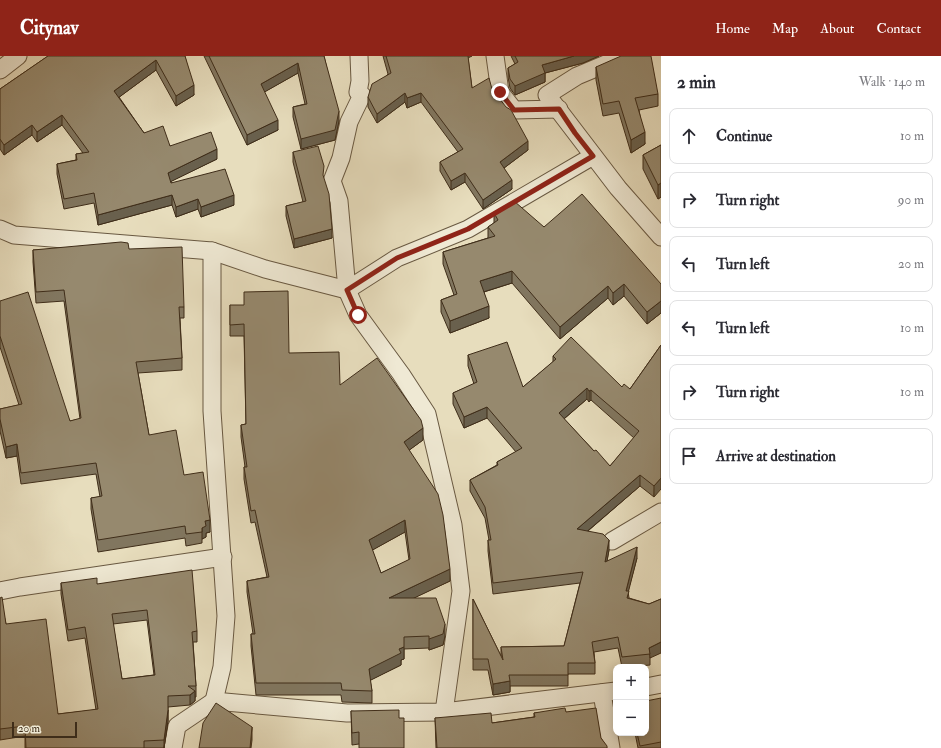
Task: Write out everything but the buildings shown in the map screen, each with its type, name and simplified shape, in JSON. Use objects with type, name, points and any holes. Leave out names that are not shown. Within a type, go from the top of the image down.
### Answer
[{"type":"street","points":[[0,70],[18,56]]},
{"type":"street","points":[[359,56],[360,81],[358,92],[362,95],[349,122],[341,158],[332,181],[339,201],[347,290],[358,315],[401,374],[427,414],[453,525],[461,591],[444,712]]},
{"type":"street","points":[[495,56],[500,92],[514,110],[559,109]]},
{"type":"street","points":[[625,56],[577,76],[547,95],[618,188],[661,237]]},
{"type":"street","points":[[0,229],[14,235],[212,251],[265,269],[347,290],[397,258],[468,229],[593,156]]},
{"type":"street","points":[[212,251],[212,411],[226,616],[222,667],[214,701]]},
{"type":"street","points":[[612,541],[661,512]]},
{"type":"street","points":[[0,591],[223,557]]},
{"type":"street","points":[[649,686],[661,684]]},
{"type":"street","points":[[173,748],[177,726],[214,701],[347,713],[444,712],[609,692],[611,748]]},
{"type":"route","points":[[358,315],[347,290],[397,258],[468,229],[522,199],[593,156],[559,109],[514,110],[500,92]]}]
